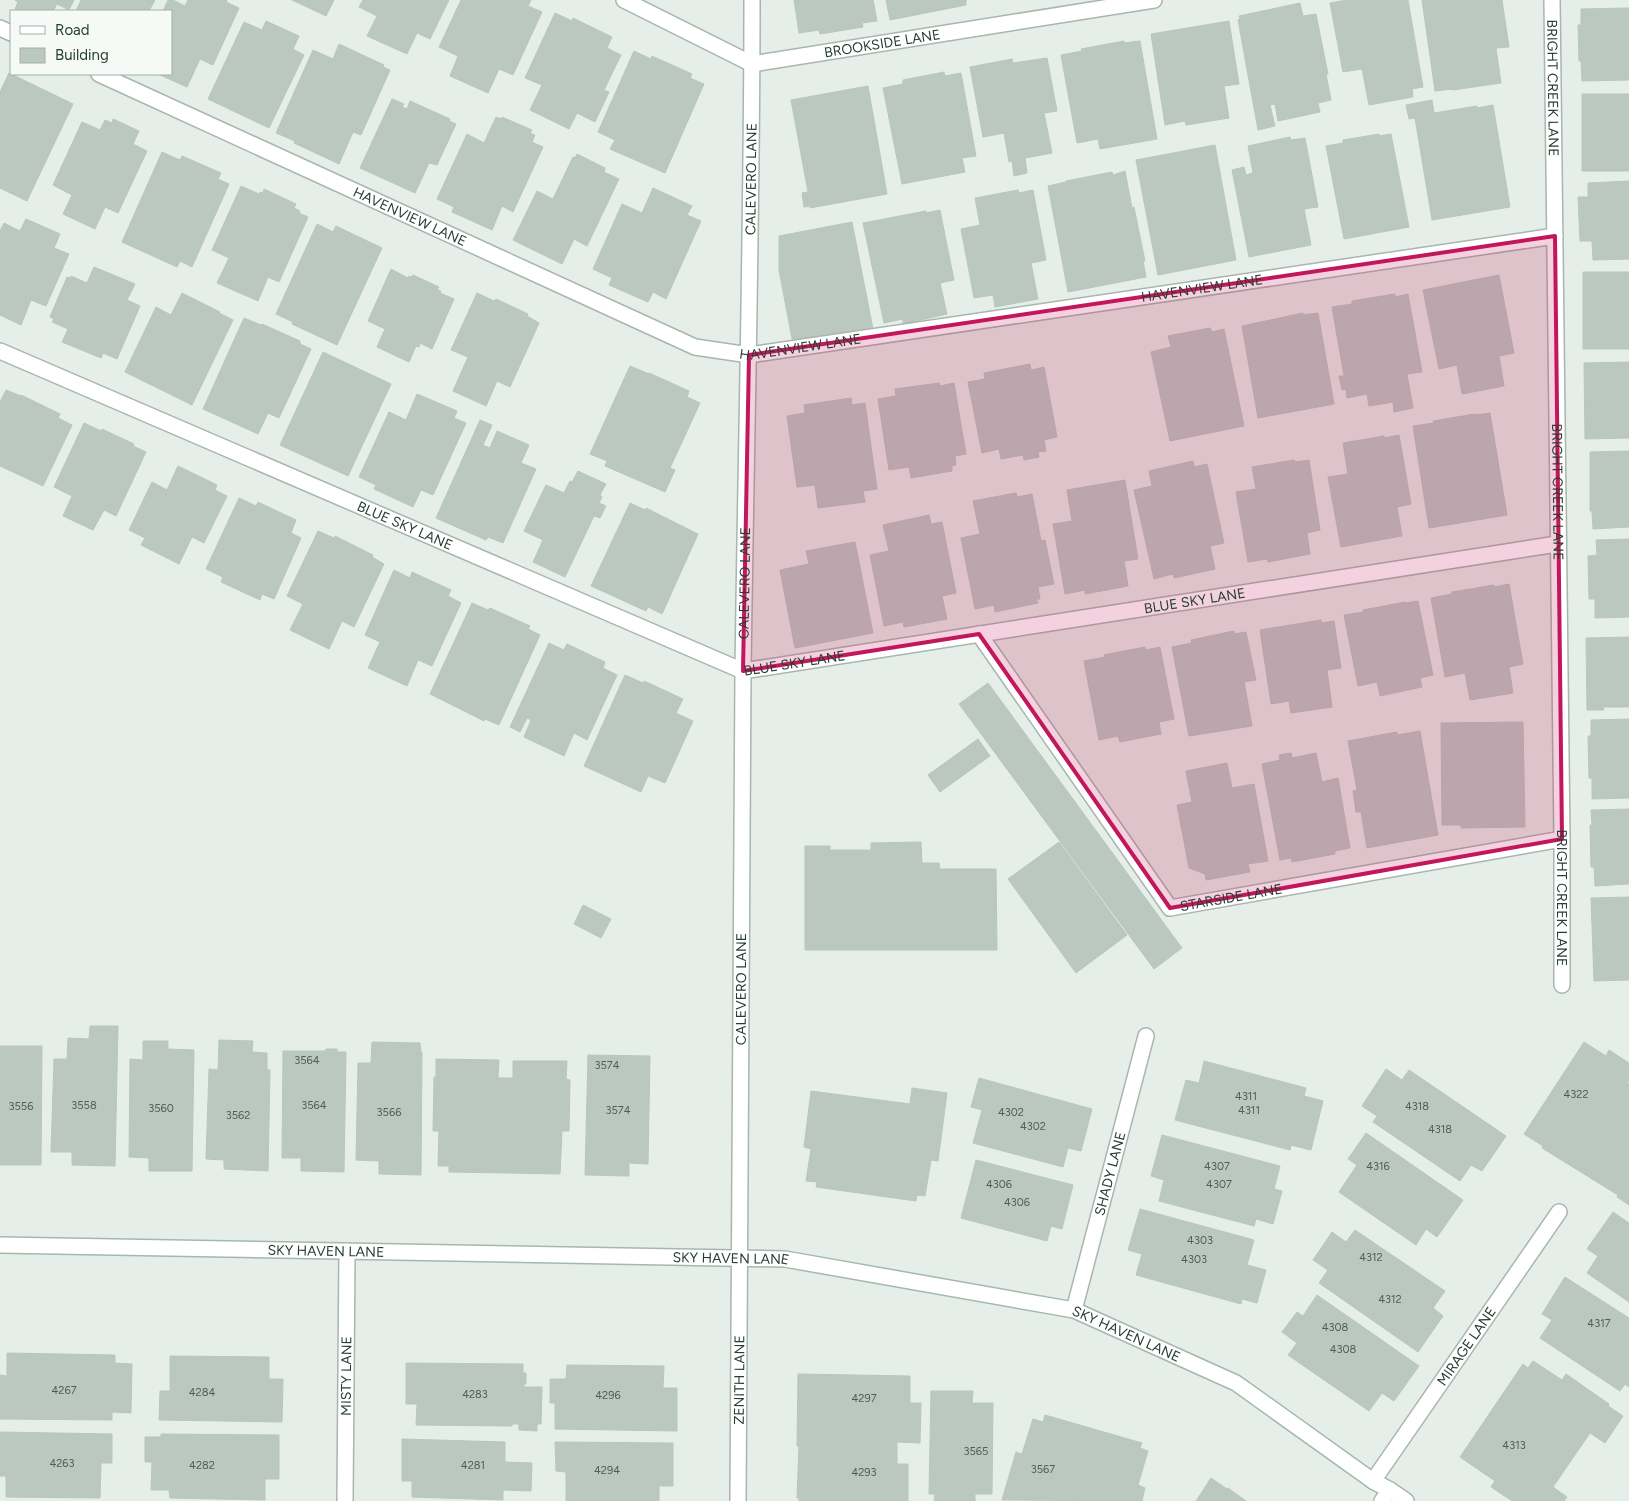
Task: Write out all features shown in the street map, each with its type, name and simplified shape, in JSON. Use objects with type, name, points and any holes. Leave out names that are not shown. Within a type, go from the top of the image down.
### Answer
[{"type":"street","points":[[624,0],[752,64]]},
{"type":"street","name":"CALEVERO LANE","points":[[741,1258],[743,671],[749,355],[752,0]]},
{"type":"street","name":"BROOKSIDE LANE","points":[[752,64],[1154,0]]},
{"type":"street","name":"BRIGHT CREEK LANE","points":[[1552,0],[1562,985]]},
{"type":"street","name":"HAVENVIEW LANE","points":[[101,75],[695,347],[749,355],[1555,236]]},
{"type":"street","name":"BLUE SKY LANE","points":[[0,350],[743,671],[1558,544]]},
{"type":"street","name":"STARSIDE LANE","points":[[979,634],[1170,908],[1562,840]]},
{"type":"street","name":"SHADY LANE","points":[[1074,1310],[1146,1036]]},
{"type":"street","name":"MIRAGE LANE","points":[[1372,1481],[1559,1212]]},
{"type":"street","name":"SKY HAVEN LANE","points":[[0,1245],[785,1259],[1074,1310],[1236,1383],[1372,1481],[1386,1495],[1406,1501]]},
{"type":"street","name":"MISTY LANE","points":[[345,1501],[347,1251]]},
{"type":"street","name":"ZENITH LANE","points":[[738,1501],[741,1258]]},
{"type":"highlighted area","points":[[1555,236],[1562,839],[1170,908],[979,634],[743,671],[749,355]]},
{"type":"building","points":[[15,0],[74,0],[69,10],[57,4],[54,10],[17,10],[15,9],[18,2]]},
{"type":"building","points":[[81,0],[155,0],[150,10],[76,10]]},
{"type":"building","points":[[168,0],[173,0],[185,6],[188,0],[227,0],[226,2],[239,8],[213,65],[200,59],[187,87],[160,75],[172,75],[172,10],[163,10]]},
{"type":"building","points":[[292,0],[334,0],[326,16]]},
{"type":"building","points":[[363,0],[449,0],[430,39],[417,33],[407,54],[367,36],[377,16],[359,7]]},
{"type":"building","points":[[461,0],[531,0],[528,6],[542,12],[513,75],[499,69],[488,93],[450,76],[458,56],[439,47]]},
{"type":"building","points":[[794,0],[873,0],[877,21],[862,23],[863,27],[820,34],[819,30],[799,33]]},
{"type":"building","points":[[886,0],[966,0],[966,5],[890,20]]},
{"type":"building","points":[[1347,0],[1408,0],[1423,87],[1412,89],[1413,97],[1369,105],[1362,69],[1343,72],[1330,3]]},
{"type":"building","points":[[1422,0],[1502,0],[1509,47],[1496,48],[1501,83],[1435,91]]},
{"type":"building","points":[[1300,3],[1303,16],[1316,14],[1328,74],[1326,74],[1331,100],[1318,103],[1320,112],[1278,121],[1275,104],[1270,105],[1275,126],[1258,130],[1238,20],[1240,19],[1239,16]]},
{"type":"building","points":[[1629,8],[1629,80],[1582,81],[1581,61],[1579,61],[1578,25],[1581,25],[1581,9]]},
{"type":"building","points":[[555,13],[572,21],[573,18],[612,37],[607,48],[621,55],[604,90],[609,92],[595,122],[577,113],[569,129],[530,110],[542,85],[525,78]]},
{"type":"building","points":[[266,21],[299,36],[293,49],[304,55],[269,128],[208,99],[244,22],[262,30]]},
{"type":"building","points":[[1229,21],[1239,84],[1224,86],[1229,118],[1186,125],[1185,121],[1165,125],[1151,34]]},
{"type":"building","points":[[1124,41],[1124,43],[1140,41],[1157,139],[1100,149],[1098,139],[1077,143],[1061,55],[1082,51],[1081,49]]},
{"type":"building","points":[[339,44],[384,65],[383,67],[390,70],[361,135],[353,132],[339,164],[276,133],[313,50],[333,59]]},
{"type":"building","points":[[634,51],[651,59],[652,56],[692,74],[690,78],[704,84],[665,173],[610,149],[615,140],[598,132]]},
{"type":"building","points":[[1047,58],[1057,111],[1044,113],[1052,153],[1025,158],[1027,173],[1014,176],[1012,161],[1009,162],[1004,133],[983,137],[970,67],[1012,59],[1013,63]]},
{"type":"building","points":[[944,72],[945,76],[961,73],[976,156],[962,158],[965,172],[902,184],[883,88],[903,84],[903,80]]},
{"type":"building","points":[[9,73],[73,104],[27,201],[0,188],[0,92]]},
{"type":"building","points":[[868,86],[887,194],[810,208],[810,206],[804,207],[802,193],[808,192],[791,100]]},
{"type":"building","points":[[1582,94],[1629,94],[1629,171],[1582,171]]},
{"type":"building","points":[[392,99],[404,104],[402,107],[407,109],[410,101],[450,119],[449,121],[456,124],[437,165],[429,163],[415,193],[360,168]]},
{"type":"building","points":[[1432,100],[1434,113],[1493,105],[1510,207],[1432,220],[1415,118],[1409,119],[1406,105]]},
{"type":"building","points":[[496,117],[501,119],[502,117],[532,130],[530,133],[535,135],[532,142],[543,147],[513,212],[502,206],[492,230],[452,212],[454,207],[437,199],[467,134],[484,143]]},
{"type":"building","points":[[113,119],[139,131],[133,144],[147,151],[118,213],[105,207],[95,229],[63,214],[72,195],[53,185],[82,122],[100,130],[105,120],[112,123]]},
{"type":"building","points":[[1379,134],[1378,136],[1391,134],[1409,227],[1344,239],[1326,146],[1343,143],[1343,140]]},
{"type":"building","points":[[1290,137],[1291,140],[1305,138],[1318,207],[1304,209],[1311,245],[1249,257],[1232,170],[1244,167],[1246,175],[1253,173],[1248,146]]},
{"type":"building","points":[[1215,145],[1236,260],[1158,275],[1136,160]]},
{"type":"building","points":[[162,152],[180,160],[182,156],[221,173],[218,179],[229,184],[192,267],[180,261],[177,267],[122,242]]},
{"type":"building","points":[[577,154],[605,168],[604,172],[619,179],[587,246],[574,239],[562,264],[513,240],[537,191],[553,199],[573,157],[575,158]]},
{"type":"building","points":[[1125,171],[1145,261],[1143,261],[1146,277],[1068,292],[1048,186],[1112,172],[1113,175]]},
{"type":"building","points":[[1629,181],[1629,259],[1593,260],[1592,241],[1580,241],[1578,197],[1588,197],[1588,183]]},
{"type":"building","points":[[241,186],[259,194],[260,192],[263,193],[264,189],[296,204],[294,208],[300,211],[299,213],[308,217],[279,282],[268,277],[258,301],[217,283],[229,258],[212,250]]},
{"type":"building","points":[[653,188],[692,206],[687,215],[701,221],[666,299],[653,292],[648,302],[609,285],[612,278],[593,269],[622,204],[642,213]]},
{"type":"building","points":[[1018,190],[1019,193],[1033,190],[1046,260],[1031,263],[1038,299],[995,307],[993,295],[974,298],[961,229],[980,225],[975,198]]},
{"type":"building","points":[[940,210],[954,280],[940,283],[947,314],[903,324],[903,319],[884,323],[863,223]]},
{"type":"building","points":[[26,219],[60,234],[54,248],[69,254],[46,306],[31,300],[21,325],[0,315],[0,231],[4,223],[20,231]]},
{"type":"building","points":[[852,222],[873,329],[793,344],[779,270],[779,236]]},
{"type":"building","points":[[317,224],[333,232],[336,226],[382,248],[337,345],[292,324],[293,322],[276,314]]},
{"type":"building","points":[[94,267],[135,284],[127,300],[140,306],[117,359],[103,353],[101,358],[62,342],[68,329],[52,322],[54,319],[50,317],[67,277],[71,278],[71,276],[87,283]]},
{"type":"building","points":[[391,269],[408,278],[413,275],[439,287],[437,290],[441,291],[440,293],[454,299],[432,349],[420,343],[419,347],[416,346],[409,362],[377,347],[385,329],[368,321]]},
{"type":"building","points":[[1583,272],[1629,272],[1629,349],[1583,349]]},
{"type":"building","points":[[1499,275],[1514,353],[1499,356],[1504,386],[1462,394],[1457,365],[1439,369],[1423,290]]},
{"type":"building","points":[[182,293],[233,320],[192,405],[125,372],[156,307],[171,315]]},
{"type":"building","points":[[477,293],[494,301],[496,299],[528,314],[527,316],[539,323],[510,387],[497,381],[486,406],[453,391],[468,357],[451,350]]},
{"type":"building","points":[[1395,294],[1395,297],[1408,294],[1422,372],[1407,374],[1413,408],[1394,412],[1393,402],[1369,406],[1367,394],[1347,398],[1346,389],[1342,390],[1339,376],[1344,376],[1332,307],[1352,304],[1352,301]]},
{"type":"building","points":[[1303,313],[1303,315],[1318,313],[1334,404],[1258,418],[1242,326]]},
{"type":"building","points":[[244,318],[300,341],[300,344],[311,349],[279,418],[268,413],[258,434],[203,409]]},
{"type":"building","points":[[1210,328],[1212,332],[1224,329],[1244,426],[1170,441],[1151,352],[1171,347],[1168,336]]},
{"type":"building","points":[[323,352],[391,384],[348,476],[280,445]]},
{"type":"building","points":[[1629,362],[1629,438],[1585,439],[1584,363]]},
{"type":"building","points":[[1030,364],[1031,370],[1044,367],[1057,437],[1044,440],[1046,451],[1038,452],[1039,457],[1024,460],[1023,455],[1001,459],[999,449],[982,453],[968,382],[985,379],[984,373]]},
{"type":"building","points":[[630,366],[689,391],[687,397],[700,403],[670,468],[675,470],[665,492],[605,466],[607,461],[590,454]]},
{"type":"building","points":[[939,383],[940,386],[954,383],[966,454],[955,456],[956,465],[952,466],[952,471],[911,478],[909,467],[889,470],[878,399],[896,396],[895,389]]},
{"type":"building","points":[[6,390],[21,395],[60,414],[58,418],[72,425],[43,486],[0,466],[0,402]]},
{"type":"building","points":[[417,394],[457,411],[454,418],[466,423],[433,495],[421,490],[413,507],[374,489],[376,485],[359,477],[389,412],[406,420]]},
{"type":"building","points":[[851,398],[852,405],[865,403],[877,489],[863,491],[865,502],[818,508],[815,485],[797,487],[787,416],[805,413],[804,405]]},
{"type":"building","points":[[1490,413],[1507,515],[1429,528],[1413,426],[1434,423],[1433,421]]},
{"type":"building","points":[[480,420],[492,425],[483,445],[490,448],[497,431],[529,445],[521,463],[536,469],[503,543],[488,537],[486,540],[436,518]]},
{"type":"building","points":[[84,423],[101,431],[102,429],[134,444],[133,446],[146,452],[116,516],[104,510],[93,530],[63,516],[72,496],[54,487]]},
{"type":"building","points":[[1399,435],[1411,504],[1397,507],[1402,536],[1341,547],[1328,477],[1348,474],[1343,443]]},
{"type":"building","points":[[1629,451],[1629,527],[1593,529],[1592,511],[1590,511],[1590,452]]},
{"type":"building","points":[[1294,460],[1295,462],[1309,460],[1320,530],[1307,533],[1310,554],[1268,562],[1267,559],[1248,562],[1236,492],[1256,489],[1252,467]]},
{"type":"building","points":[[1193,461],[1194,467],[1207,464],[1224,543],[1210,546],[1215,569],[1174,578],[1173,574],[1154,579],[1134,490],[1152,486],[1149,471]]},
{"type":"building","points":[[178,466],[217,485],[215,490],[227,496],[204,543],[192,537],[179,564],[141,545],[145,538],[129,530],[152,482],[167,490]]},
{"type":"building","points":[[578,471],[606,484],[600,495],[602,497],[599,503],[606,506],[600,518],[594,516],[565,577],[533,562],[543,540],[524,531],[546,485],[564,493]]},
{"type":"building","points":[[1125,480],[1138,559],[1124,561],[1128,586],[1085,594],[1085,590],[1065,594],[1053,524],[1072,521],[1067,490]]},
{"type":"building","points":[[1016,493],[1017,497],[1032,494],[1041,541],[1045,540],[1054,584],[1038,587],[1040,599],[1036,599],[1038,603],[995,612],[994,605],[975,609],[961,538],[980,534],[973,501]]},
{"type":"building","points":[[239,498],[256,506],[258,502],[296,520],[291,533],[301,538],[274,599],[262,594],[260,600],[221,582],[223,577],[206,569]]},
{"type":"building","points":[[630,503],[645,510],[646,508],[698,534],[662,614],[648,607],[646,611],[591,586]]},
{"type":"building","points":[[929,515],[931,524],[942,522],[956,593],[942,596],[947,619],[904,627],[903,622],[884,626],[870,555],[889,551],[883,525]]},
{"type":"building","points":[[318,531],[334,538],[335,536],[373,555],[372,557],[384,564],[354,627],[342,621],[329,649],[290,630],[303,604],[287,596]]},
{"type":"building","points":[[1629,539],[1629,617],[1595,618],[1595,599],[1589,599],[1588,556],[1597,555],[1596,540]]},
{"type":"building","points":[[855,542],[873,633],[795,648],[780,570],[809,564],[806,551]]},
{"type":"building","points":[[394,570],[410,578],[412,572],[451,590],[448,596],[461,603],[432,666],[418,660],[407,686],[368,668],[380,642],[365,635]]},
{"type":"building","points":[[1509,584],[1523,664],[1509,667],[1513,693],[1470,700],[1465,673],[1445,677],[1431,598],[1452,594],[1452,592]]},
{"type":"building","points":[[1418,601],[1433,675],[1420,678],[1422,687],[1380,696],[1377,682],[1358,686],[1344,615]]},
{"type":"building","points":[[472,603],[488,610],[490,608],[530,626],[528,629],[540,635],[499,725],[485,719],[484,721],[430,694]]},
{"type":"building","points":[[1321,620],[1321,623],[1334,621],[1341,668],[1327,670],[1332,707],[1291,713],[1289,701],[1271,704],[1260,630]]},
{"type":"building","points":[[1234,631],[1234,634],[1246,632],[1256,680],[1244,682],[1252,726],[1189,736],[1172,647],[1192,643],[1191,640]]},
{"type":"building","points":[[1629,637],[1629,707],[1603,707],[1604,710],[1587,710],[1586,638]]},
{"type":"building","points":[[549,643],[564,650],[567,644],[605,662],[603,668],[617,675],[587,740],[574,733],[564,756],[524,737],[531,720],[527,718],[520,732],[510,727]]},
{"type":"building","points":[[1145,647],[1146,650],[1160,647],[1174,719],[1159,722],[1161,734],[1120,742],[1118,736],[1099,740],[1084,661]]},
{"type":"building","points":[[625,675],[643,683],[644,681],[683,699],[676,713],[693,721],[665,783],[648,776],[641,792],[584,766]]},
{"type":"building","points":[[988,683],[1182,948],[1154,969],[959,704]]},
{"type":"building","points":[[1629,719],[1629,798],[1592,799],[1592,778],[1589,778],[1588,736],[1591,736],[1591,720]]},
{"type":"building","points":[[1523,722],[1525,827],[1461,828],[1461,825],[1442,825],[1441,723]]},
{"type":"building","points":[[1420,731],[1438,835],[1367,848],[1361,812],[1356,812],[1353,791],[1357,790],[1348,741],[1397,732],[1397,735]]},
{"type":"building","points":[[978,739],[990,756],[940,792],[928,775]]},
{"type":"building","points":[[1291,753],[1292,758],[1316,753],[1322,782],[1338,778],[1350,848],[1335,851],[1335,854],[1292,862],[1291,858],[1280,860],[1262,764],[1280,760],[1279,755]]},
{"type":"building","points":[[1227,763],[1232,788],[1254,784],[1268,861],[1248,864],[1250,872],[1206,880],[1205,874],[1189,868],[1177,805],[1192,802],[1186,771]]},
{"type":"building","points":[[1629,809],[1629,884],[1595,886],[1594,867],[1591,867],[1591,810]]},
{"type":"building","points":[[921,842],[922,863],[939,863],[940,869],[996,869],[997,950],[805,950],[805,846],[830,846],[830,850],[871,850],[871,843]]},
{"type":"building","points":[[1059,842],[1127,935],[1076,973],[1008,879]]},
{"type":"building","points":[[1629,897],[1629,980],[1594,981],[1591,898]]},
{"type":"building","points":[[583,905],[611,919],[601,938],[574,924]]},
{"type":"building","points":[[90,1026],[118,1026],[115,1166],[72,1165],[72,1152],[51,1152],[54,1059],[67,1059],[68,1038],[89,1039]]},
{"type":"building","points":[[219,1040],[253,1041],[252,1052],[267,1053],[267,1070],[270,1070],[268,1171],[224,1169],[224,1160],[206,1159],[209,1069],[218,1070]]},
{"type":"building","points":[[143,1041],[168,1041],[168,1049],[194,1050],[192,1171],[149,1171],[149,1158],[129,1157],[130,1059],[143,1060]]},
{"type":"building","points":[[372,1042],[420,1043],[422,1052],[421,1175],[379,1174],[379,1161],[356,1160],[358,1063],[371,1063]]},
{"type":"building","points":[[1584,1042],[1606,1056],[1609,1050],[1629,1063],[1629,1080],[1627,1083],[1629,1084],[1629,1205],[1617,1197],[1618,1195],[1542,1148],[1543,1146],[1524,1134]]},
{"type":"building","points":[[0,1046],[42,1046],[41,1165],[0,1165]]},
{"type":"building","points":[[326,1049],[337,1049],[337,1052],[346,1052],[344,1172],[301,1171],[301,1158],[282,1158],[283,1051],[326,1051]]},
{"type":"building","points":[[588,1055],[650,1056],[648,1164],[629,1163],[629,1176],[585,1175]]},
{"type":"building","points":[[436,1059],[499,1060],[498,1078],[513,1078],[513,1061],[567,1061],[566,1079],[570,1080],[569,1131],[562,1131],[560,1174],[449,1172],[449,1166],[438,1166],[439,1131],[433,1131]]},
{"type":"building","points":[[1204,1061],[1306,1088],[1304,1096],[1323,1101],[1311,1150],[1291,1145],[1290,1150],[1175,1120],[1186,1080],[1199,1083]]},
{"type":"building","points":[[1386,1069],[1402,1080],[1409,1070],[1506,1136],[1482,1171],[1471,1165],[1460,1181],[1373,1122],[1377,1116],[1362,1106]]},
{"type":"building","points":[[979,1078],[1092,1109],[1081,1151],[1068,1148],[1063,1167],[973,1143],[982,1110],[971,1107]]},
{"type":"building","points":[[912,1088],[947,1093],[938,1161],[931,1160],[925,1196],[917,1195],[916,1201],[816,1187],[817,1182],[806,1181],[811,1149],[804,1147],[811,1091],[910,1104]]},
{"type":"building","points":[[1366,1133],[1463,1200],[1437,1237],[1426,1229],[1416,1245],[1339,1192],[1357,1165],[1348,1159]]},
{"type":"building","points":[[1162,1135],[1280,1166],[1274,1189],[1282,1191],[1273,1224],[1256,1219],[1254,1226],[1159,1201],[1164,1180],[1151,1176]]},
{"type":"building","points":[[976,1160],[1073,1185],[1062,1229],[1051,1226],[1047,1241],[961,1218]]},
{"type":"building","points":[[1140,1209],[1254,1240],[1247,1265],[1266,1270],[1257,1303],[1242,1299],[1241,1304],[1136,1275],[1142,1254],[1128,1250]]},
{"type":"building","points":[[1613,1212],[1629,1223],[1629,1302],[1587,1273],[1598,1256],[1587,1249]]},
{"type":"building","points":[[1355,1230],[1445,1291],[1433,1308],[1443,1316],[1418,1352],[1319,1283],[1328,1270],[1313,1260],[1332,1232],[1346,1242]]},
{"type":"building","points":[[1565,1277],[1629,1318],[1629,1387],[1625,1384],[1620,1391],[1540,1338],[1552,1320],[1542,1314]]},
{"type":"building","points":[[1317,1295],[1419,1366],[1394,1401],[1382,1393],[1369,1411],[1288,1355],[1297,1343],[1282,1332],[1297,1312],[1303,1316]]},
{"type":"building","points":[[7,1353],[115,1355],[115,1363],[132,1364],[131,1413],[112,1412],[112,1420],[0,1419],[0,1375],[7,1376]]},
{"type":"building","points":[[170,1356],[269,1357],[269,1379],[283,1379],[282,1422],[159,1420],[160,1391],[170,1391]]},
{"type":"building","points":[[1533,1361],[1562,1380],[1566,1374],[1623,1416],[1605,1443],[1590,1433],[1553,1487],[1567,1497],[1564,1501],[1512,1501],[1491,1487],[1495,1481],[1460,1457],[1523,1364],[1528,1368]]},
{"type":"building","points":[[406,1363],[523,1364],[523,1373],[526,1373],[526,1384],[524,1384],[524,1387],[542,1387],[541,1424],[537,1424],[537,1431],[519,1430],[519,1424],[512,1424],[512,1426],[416,1425],[417,1404],[406,1404]]},
{"type":"building","points":[[567,1365],[664,1366],[663,1388],[677,1388],[677,1431],[555,1429],[555,1403],[550,1403],[550,1379],[566,1379]]},
{"type":"building","points":[[798,1374],[910,1376],[910,1403],[921,1403],[920,1443],[897,1442],[897,1464],[908,1464],[908,1501],[799,1501],[799,1498],[797,1498],[799,1446],[797,1446]]},
{"type":"building","points":[[931,1391],[973,1391],[972,1403],[993,1403],[992,1494],[975,1494],[975,1501],[934,1501],[935,1494],[929,1494]]},
{"type":"building","points":[[1045,1415],[1142,1443],[1140,1448],[1148,1451],[1138,1485],[1145,1488],[1142,1501],[1002,1500],[1016,1452],[1022,1454],[1033,1419],[1043,1422]]},
{"type":"building","points":[[0,1432],[112,1434],[112,1463],[101,1463],[100,1498],[6,1497],[6,1476],[0,1476]]},
{"type":"building","points":[[161,1434],[279,1435],[279,1479],[265,1479],[265,1500],[170,1498],[169,1490],[151,1490],[152,1462],[145,1462],[145,1437],[161,1437]]},
{"type":"building","points":[[402,1439],[505,1442],[505,1462],[532,1463],[531,1491],[503,1490],[503,1500],[412,1497],[412,1481],[402,1481]]},
{"type":"building","points":[[555,1442],[673,1443],[673,1486],[659,1486],[659,1501],[566,1501],[566,1472],[556,1471]]},
{"type":"building","points":[[1211,1478],[1228,1488],[1246,1501],[1196,1501]]}]
